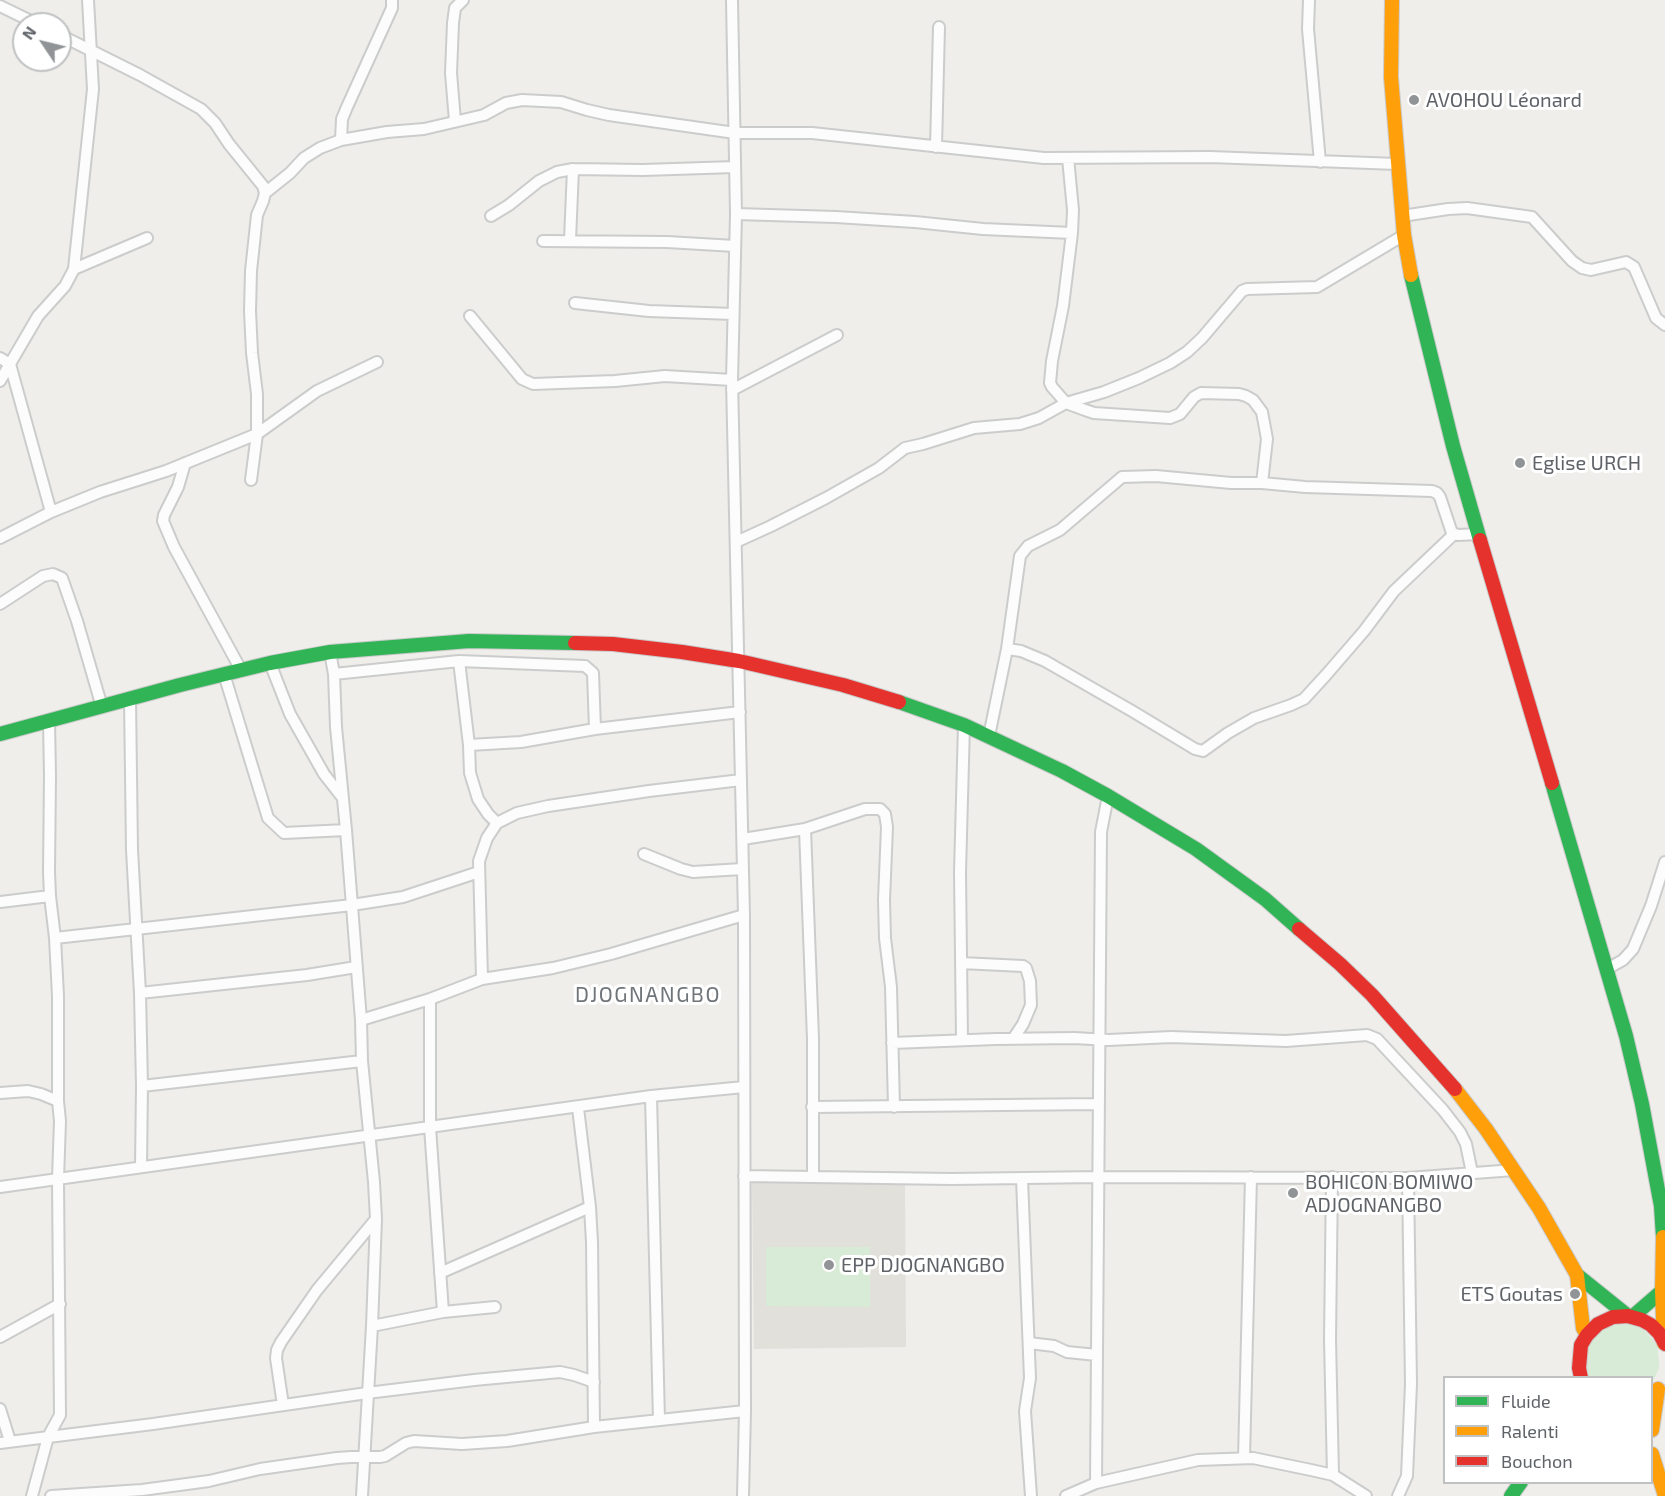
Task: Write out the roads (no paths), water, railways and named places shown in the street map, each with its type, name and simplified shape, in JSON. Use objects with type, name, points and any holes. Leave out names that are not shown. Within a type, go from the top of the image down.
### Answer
[{"type":"main road","points":[[1392,0],[1391,77],[1396,164],[1411,276],[1453,446],[1626,1036],[1661,1174],[1665,1344]]},
{"type":"main road","points":[[0,734],[270,663],[330,652],[469,641],[614,644],[739,661],[843,685],[964,725],[1062,771],[1187,844],[1265,899],[1340,964],[1372,995],[1455,1089],[1539,1208],[1577,1275],[1630,1316],[1651,1325],[1665,1344]]},
{"type":"main road","points":[[1577,1275],[1583,1328],[1587,1335]]},
{"type":"main road","points":[[1579,1374],[1581,1345],[1598,1324],[1612,1317],[1630,1316],[1662,1291]]},
{"type":"main road","points":[[1653,1423],[1658,1387]]},
{"type":"main road","points":[[1653,1457],[1665,1496]]},
{"type":"street","points":[[0,381],[5,361],[38,316],[65,286],[74,269],[92,96],[88,0]]},
{"type":"street","points":[[340,140],[344,113],[392,8],[392,0]]},
{"type":"street","points":[[455,121],[451,73],[453,23],[455,8],[463,0]]},
{"type":"street","points":[[732,0],[736,214],[732,385],[744,915],[745,1411],[743,1496]]},
{"type":"street","points":[[1309,0],[1308,29],[1320,162]]},
{"type":"street","points":[[936,147],[939,27]]},
{"type":"street","points":[[72,42],[165,88],[201,109],[215,123],[263,186],[265,193],[257,215],[251,271],[250,311],[257,394],[257,434],[251,480]]},
{"type":"street","points":[[265,193],[290,173],[304,158],[340,140],[387,132],[424,129],[484,115],[506,103],[522,100],[561,102],[609,115],[735,133],[812,133],[1032,157],[1068,159],[1210,157],[1396,164]]},
{"type":"street","points":[[1068,159],[1074,210],[1063,306],[1052,361],[1050,383],[1054,390],[1066,403],[1094,412],[1170,418],[1180,414],[1194,397],[1201,393],[1246,396],[1262,412],[1267,439],[1262,483]]},
{"type":"street","points":[[491,216],[509,206],[539,181],[557,172],[573,169],[643,170],[735,167]]},
{"type":"street","points":[[570,240],[573,169]]},
{"type":"street","points":[[1402,216],[1448,208],[1467,208],[1532,217],[1572,261],[1582,268],[1591,270],[1626,262],[1634,267],[1656,318],[1665,325]]},
{"type":"street","points":[[736,214],[836,217],[983,229],[1072,233]]},
{"type":"street","points":[[736,542],[826,498],[879,468],[905,448],[974,428],[1020,424],[1039,418],[1066,403],[1104,392],[1139,378],[1187,352],[1242,291],[1317,287],[1404,235]]},
{"type":"street","points":[[74,269],[147,238]]},
{"type":"street","points":[[543,241],[735,246]]},
{"type":"street","points":[[575,303],[649,311],[733,314]]},
{"type":"street","points":[[470,316],[522,379],[533,384],[615,381],[665,376],[732,385],[837,335]]},
{"type":"street","points":[[5,361],[51,512]]},
{"type":"street","points":[[0,538],[51,512],[100,492],[185,463],[257,434],[317,391],[377,362]]},
{"type":"street","points":[[185,463],[163,521],[174,547],[241,670]]},
{"type":"street","points":[[989,736],[1007,649],[1018,566],[1022,553],[1028,546],[1060,530],[1119,479],[1128,476],[1156,476],[1305,488],[1432,491],[1440,497],[1454,534]]},
{"type":"street","points":[[1007,649],[1021,651],[1045,661],[1203,751],[1254,718],[1304,699],[1356,640],[1394,591],[1454,534],[1479,534]]},
{"type":"street","points":[[0,604],[43,576],[53,574],[62,579],[102,707]]},
{"type":"street","points":[[330,652],[334,674],[361,1020],[362,1062],[376,1220],[362,1496]]},
{"type":"street","points":[[334,674],[459,661],[585,666],[593,673],[595,729]]},
{"type":"street","points":[[459,661],[470,773],[478,799],[496,824]]},
{"type":"street","points":[[270,663],[290,714],[324,774],[342,797]]},
{"type":"street","points":[[224,674],[268,818],[284,833],[346,830]]},
{"type":"street","points":[[130,699],[132,850],[140,993],[141,1167]]},
{"type":"street","points":[[469,746],[520,742],[595,729],[740,712]]},
{"type":"street","points":[[32,1496],[48,1437],[60,1414],[58,1179],[60,1121],[58,996],[50,896],[49,721]]},
{"type":"street","points":[[962,1040],[960,872],[964,725]]},
{"type":"street","points":[[482,979],[479,872],[481,852],[496,824],[517,813],[548,806],[741,780]]},
{"type":"street","points":[[1096,1483],[1101,832],[1108,796]]},
{"type":"street","points":[[742,839],[805,829],[865,809],[880,809],[885,814],[887,827],[885,938],[891,987],[894,1107]]},
{"type":"street","points":[[805,829],[813,1042],[813,1178]]},
{"type":"street","points":[[644,854],[693,872],[742,869]]},
{"type":"street","points":[[1606,969],[1623,960],[1632,949],[1651,906],[1665,862]]},
{"type":"street","points":[[55,938],[403,897],[479,872]]},
{"type":"street","points":[[0,902],[50,896]]},
{"type":"street","points":[[361,1020],[430,999],[482,979],[554,968],[611,954],[744,915]]},
{"type":"street","points":[[961,963],[1026,968],[1030,981],[1031,1005],[1014,1039]]},
{"type":"street","points":[[140,993],[307,975],[356,967]]},
{"type":"street","points":[[430,999],[430,1127],[443,1312]]},
{"type":"street","points":[[892,1043],[1171,1037],[1286,1041],[1373,1036],[1437,1103],[1460,1132],[1466,1144],[1472,1173]]},
{"type":"street","points":[[142,1086],[362,1062]]},
{"type":"street","points":[[0,1187],[651,1096],[744,1087]]},
{"type":"street","points":[[0,1094],[28,1091],[58,1101]]},
{"type":"street","points":[[651,1096],[658,1420]]},
{"type":"street","points":[[812,1107],[1098,1104]]},
{"type":"street","points":[[578,1108],[590,1207],[594,1427]]},
{"type":"street","points":[[744,1176],[1022,1179],[1408,1178],[1514,1170]]},
{"type":"street","points":[[1244,1458],[1251,1177]]},
{"type":"street","points":[[1332,1177],[1330,1339],[1333,1475]]},
{"type":"street","points":[[1398,1496],[1407,1476],[1411,1384],[1408,1178]]},
{"type":"street","points":[[1022,1179],[1030,1378],[1024,1411],[1031,1496]]},
{"type":"street","points":[[440,1273],[590,1207]]},
{"type":"street","points":[[282,1405],[276,1358],[281,1342],[317,1290],[376,1220]]},
{"type":"street","points":[[0,1337],[60,1304]]},
{"type":"street","points":[[372,1326],[443,1312],[495,1307]]},
{"type":"street","points":[[1029,1343],[1054,1346],[1067,1352],[1097,1355]]},
{"type":"street","points":[[0,1409],[5,1442],[367,1393],[560,1372],[594,1382]]},
{"type":"street","points":[[51,1496],[140,1493],[260,1469],[351,1457],[385,1456],[406,1443],[414,1441],[462,1444],[507,1441],[594,1427],[745,1411]]},
{"type":"street","points":[[1066,1496],[1096,1483],[1198,1461],[1253,1458],[1333,1475],[1366,1496]]},
{"type":"place","name":"AVOHOU Léonard","points":[[1414,100]]},
{"type":"place","name":"Eglise URCH","points":[[1520,463]]},
{"type":"place","name":"BOHICON BOMIWO ADJOGNANGBO","points":[[1293,1193]]},
{"type":"place","name":"EPP DJOGNANGBO","points":[[829,1265]]},
{"type":"place","name":"ETS Goutas","points":[[1575,1294]]},
{"type":"district","name":"DJOGNANGBO","points":[[648,995]]}]
